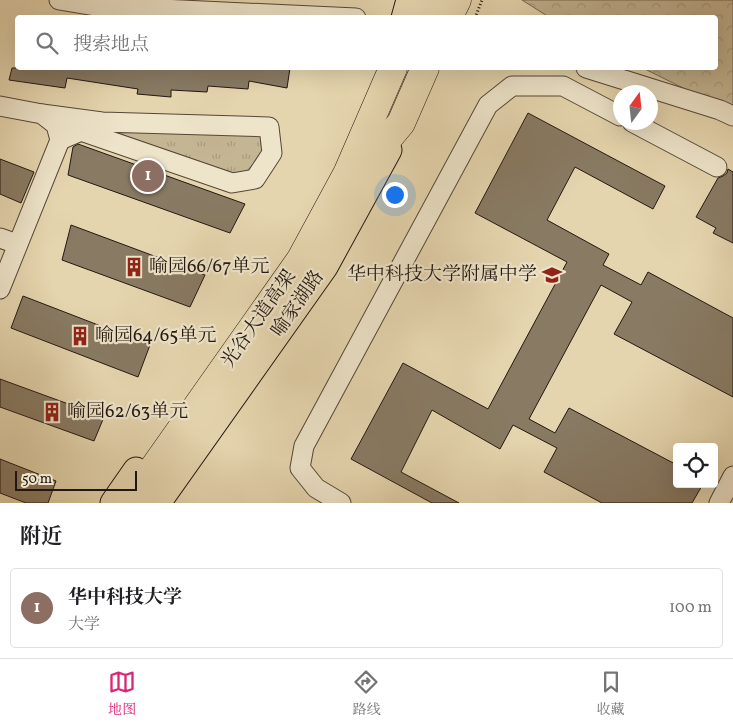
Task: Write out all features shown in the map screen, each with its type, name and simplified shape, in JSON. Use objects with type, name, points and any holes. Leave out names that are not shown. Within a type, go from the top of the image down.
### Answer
[{"type":"highway","points":[[416,15],[424,0]]},
{"type":"highway","points":[[426,15],[434,0]]},
{"type":"highway","points":[[450,15],[457,0]]},
{"type":"highway","name":"光谷大道高架","points":[[129,503],[301,260],[347,174],[392,70]]},
{"type":"highway","name":"光谷大道高架","points":[[140,503],[309,264],[355,178],[402,70]]},
{"type":"highway","points":[[355,178],[400,123],[424,70]]},
{"type":"main road","points":[[405,15],[410,0]]},
{"type":"main road","points":[[463,15],[470,0]]},
{"type":"main road","name":"喻家湖路","points":[[113,503],[290,253],[335,169],[380,70]]},
{"type":"main road","name":"喻家湖路","points":[[158,503],[325,266],[435,70]]},
{"type":"street","points":[[59,0],[95,6],[291,15]]},
{"type":"street","points":[[592,70],[720,110],[733,116]]},
{"type":"street","points":[[341,503],[316,488],[300,468],[304,446],[488,106],[512,86],[563,86],[613,112]]},
{"type":"street","points":[[0,106],[102,122],[269,127],[272,154],[255,178],[232,183],[81,131],[60,140],[9,241],[0,288]]},
{"type":"street","points":[[42,114],[56,125],[60,140]]},
{"type":"street","points":[[647,130],[717,167]]},
{"type":"street","points":[[719,503],[733,476]]},
{"type":"green space","points":[[522,0],[733,0],[733,113],[647,70],[718,70],[718,15],[546,15]]},
{"type":"green space","points":[[97,126],[261,135],[262,155],[242,176]]},
{"type":"building","points":[[12,68],[15,68],[15,70],[290,70],[287,88],[249,81],[248,89],[208,86],[207,92],[171,90],[171,97],[137,94],[138,89],[67,78],[65,88],[9,80]]},
{"type":"building","points":[[528,113],[665,186],[653,209],[575,167],[547,220],[609,254],[603,265],[641,285],[648,272],[733,318],[733,397],[614,334],[632,302],[601,285],[529,419],[555,433],[569,408],[673,463],[673,488],[701,488],[692,503],[602,503],[544,472],[557,448],[513,425],[500,449],[432,410],[401,472],[459,503],[432,503],[351,459],[403,363],[488,409],[567,262],[475,213]]},
{"type":"building","points":[[78,144],[245,204],[230,233],[68,175],[73,147]]},
{"type":"building","points":[[0,159],[34,172],[21,203],[0,194]]},
{"type":"building","points":[[728,169],[733,172],[733,243],[713,233],[716,228],[696,217],[718,178],[727,173]]},
{"type":"building","name":"喻园66/67单元","points":[[71,225],[205,275],[190,307],[62,260]]},
{"type":"building","name":"喻园64/65单元","points":[[23,296],[150,345],[138,377],[11,328]]},
{"type":"building","name":"喻园62/63单元","points":[[0,379],[104,417],[94,441],[0,407]]},
{"type":"building","points":[[0,459],[56,481],[48,503],[26,503],[0,493]]},
{"type":"place","name":"华中科技大学","points":[[148,176]]},
{"type":"place","name":"喻园66/67单元","points":[[134,267]]},
{"type":"place","name":"华中科技大学附属中学","points":[[552,275]]},
{"type":"place","name":"喻园64/65单元","points":[[80,336]]},
{"type":"place","name":"喻园62/63单元","points":[[52,412]]}]
